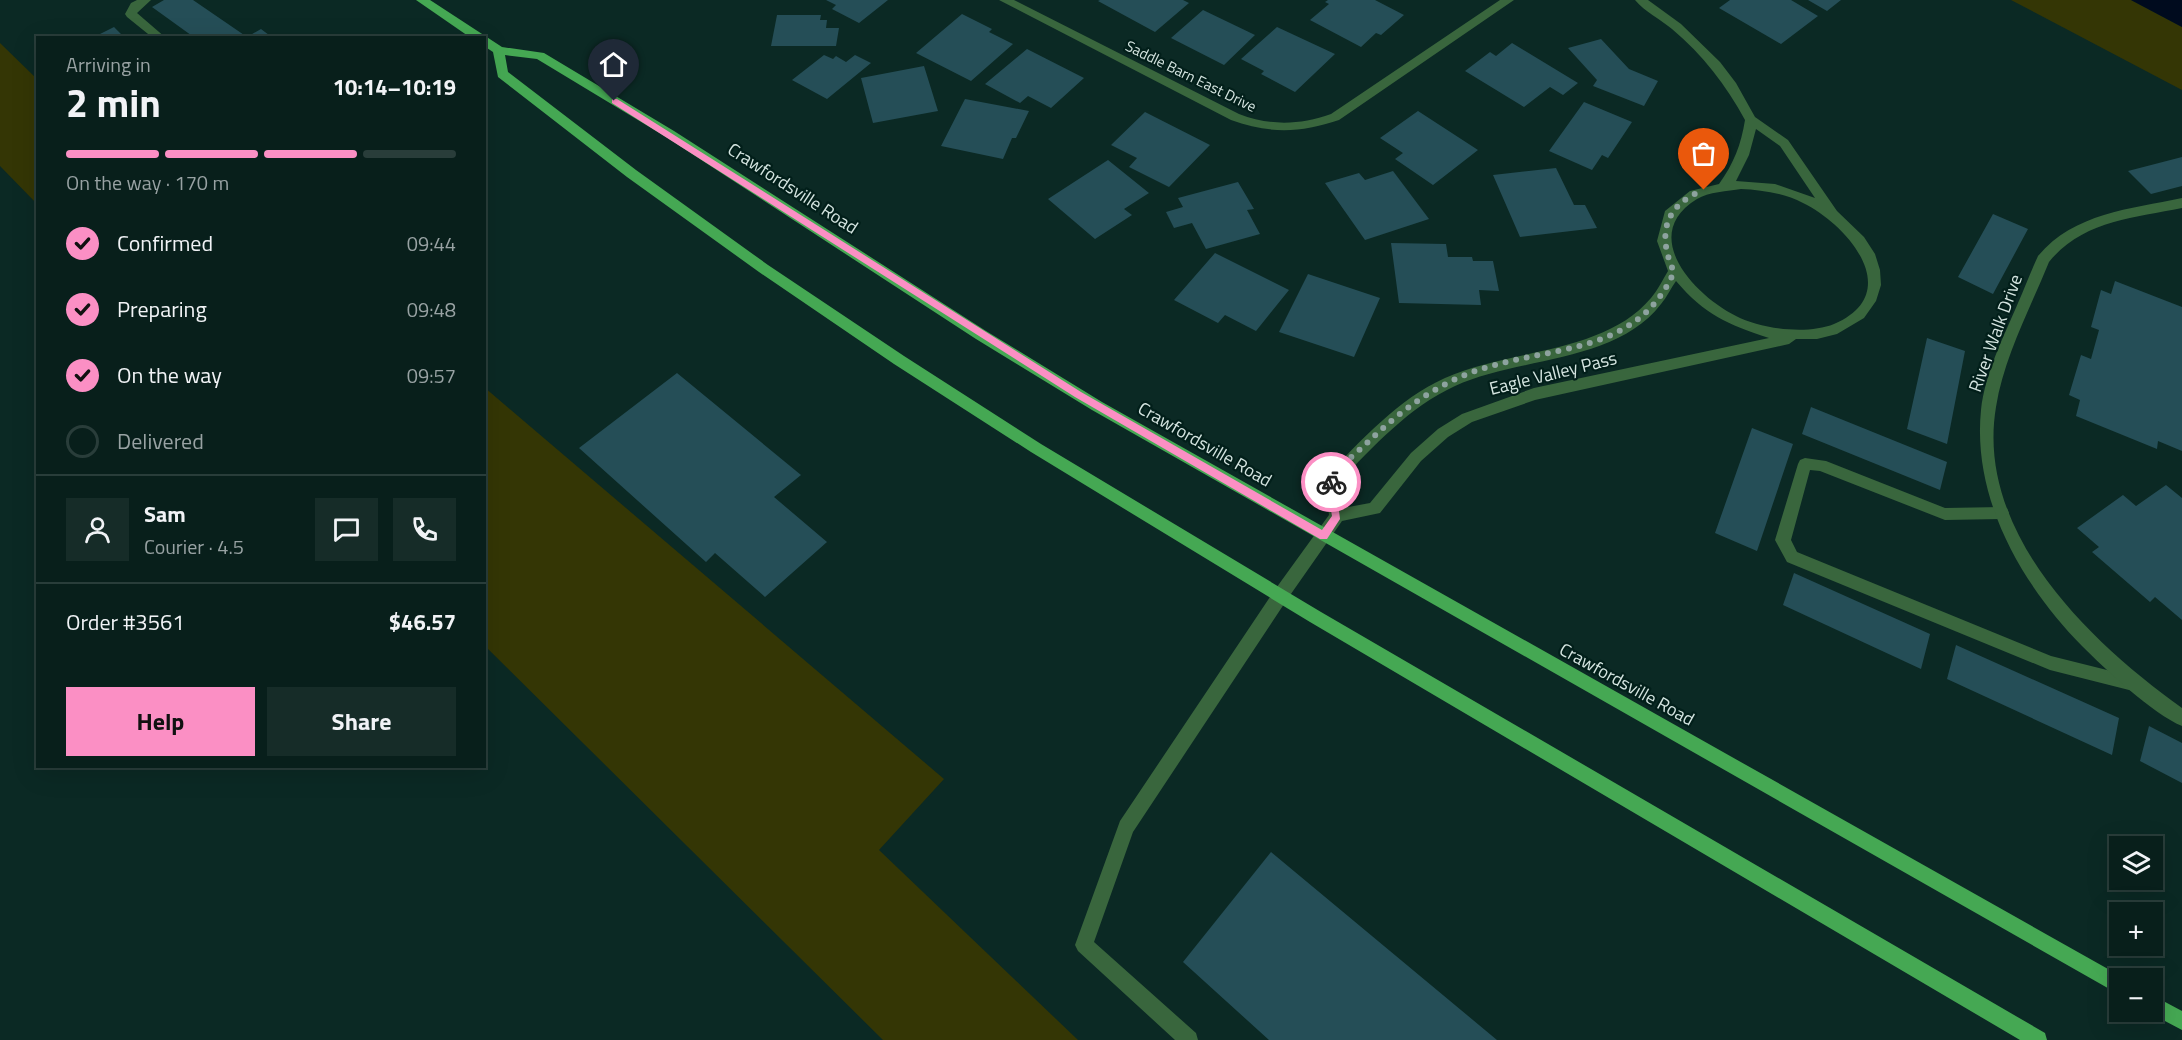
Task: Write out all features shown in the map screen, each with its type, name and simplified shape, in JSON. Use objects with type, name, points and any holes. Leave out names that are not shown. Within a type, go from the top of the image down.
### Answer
[{"type":"main road","points":[[422,0],[477,36]]},
{"type":"main road","name":"Crawfordsville Road","points":[[486,42],[499,50],[540,56],[680,140],[1078,394],[1324,536],[2109,980]]},
{"type":"main road","points":[[499,50],[501,75],[580,137],[790,286],[1036,448],[1280,596],[2038,1040]]},
{"type":"main road","points":[[2163,1010],[2182,1021]]},
{"type":"street","points":[[145,0],[135,6],[131,14],[158,36]]},
{"type":"street","name":"Saddle Barn East Drive","points":[[1005,0],[1235,117],[1265,127],[1285,128],[1308,127],[1335,117],[1508,0]]},
{"type":"street","name":"Eagle Valley Pass","points":[[1641,0],[1677,27],[1716,65],[1732,86],[1751,120],[1784,143],[1836,217]]},
{"type":"street","points":[[1725,185],[1740,164],[1748,142],[1751,120]]},
{"type":"street","name":"Eagle Valley Pass","points":[[1674,272],[1664,293],[1637,321],[1585,345],[1471,372],[1417,401],[1389,421],[1331,480],[1336,516],[1375,508],[1416,457],[1443,433],[1498,405],[1534,394],[1815,334],[1836,329],[1853,320],[1866,307],[1873,292],[1874,275],[1865,249],[1836,217],[1807,199],[1774,188],[1725,185],[1695,193],[1673,211],[1664,234],[1666,253],[1674,272],[1701,301],[1741,324],[1786,335],[1815,334]]},
{"type":"street","name":"River Walk Drive","points":[[2182,203],[2085,225],[2053,244],[2043,260],[1995,382],[1989,407],[1987,456],[1993,488],[2017,546],[2060,610],[2091,645],[2133,683],[2182,718]]},
{"type":"street","points":[[2002,513],[1945,514],[1821,465],[1805,464],[1783,540],[1792,557],[2039,659],[2133,683]]},
{"type":"street","points":[[1188,1040],[1084,945],[1126,827],[1336,516]]},
{"type":"shaded area","points":[[2011,0],[2131,0],[2182,27],[2182,90]]},
{"type":"shaded area","points":[[0,43],[36,78],[36,203],[0,166]]},
{"type":"shaded area","points":[[486,389],[944,779],[879,850],[1078,1040],[883,1040],[486,647]]},
{"type":"water","points":[[2131,0],[2182,0],[2182,27]]},
{"type":"building","points":[[164,0],[193,0],[246,36],[192,36],[152,7]]},
{"type":"building","points":[[826,0],[888,0],[859,23],[832,9],[836,5]]},
{"type":"building","points":[[1183,0],[1189,3],[1155,32],[1098,1]]},
{"type":"building","points":[[1328,0],[1375,0],[1404,15],[1381,35],[1376,33],[1361,47],[1310,20],[1329,4],[1325,2]]},
{"type":"building","points":[[1730,0],[1791,0],[1818,16],[1781,44],[1719,8]]},
{"type":"building","points":[[1808,0],[1841,0],[1827,11]]},
{"type":"building","points":[[1203,10],[1255,35],[1224,65],[1171,38]]},
{"type":"building","points":[[962,14],[992,29],[989,32],[1013,44],[971,81],[916,53]]},
{"type":"building","points":[[777,15],[821,15],[820,20],[827,20],[826,28],[839,28],[836,46],[771,46]]},
{"type":"building","points":[[114,27],[123,36],[96,36]]},
{"type":"building","points":[[1277,27],[1335,54],[1295,92],[1261,74],[1264,71],[1241,59]]},
{"type":"building","points":[[261,29],[270,36],[249,36]]},
{"type":"building","points":[[1601,39],[1629,69],[1658,81],[1644,106],[1593,86],[1597,80],[1568,48]]},
{"type":"building","points":[[1512,43],[1578,83],[1563,95],[1550,87],[1524,107],[1465,71],[1490,52],[1496,56]]},
{"type":"building","points":[[1027,49],[1084,78],[1051,108],[1028,96],[1020,103],[985,84]]},
{"type":"building","points":[[824,55],[833,59],[836,56],[846,62],[855,55],[871,63],[827,99],[792,80]]},
{"type":"building","points":[[924,66],[938,111],[873,123],[861,78]]},
{"type":"building","points":[[965,99],[1029,111],[1016,138],[1012,138],[1003,159],[941,146]]},
{"type":"building","points":[[1584,102],[1632,122],[1608,158],[1602,155],[1592,170],[1549,151]]},
{"type":"building","points":[[1418,111],[1478,150],[1433,185],[1395,159],[1403,153],[1380,138]]},
{"type":"building","points":[[1145,112],[1210,145],[1169,187],[1129,167],[1137,158],[1111,145]]},
{"type":"building","points":[[2182,157],[2182,186],[2151,194],[2128,171]]},
{"type":"building","points":[[1108,160],[1149,193],[1124,209],[1132,215],[1095,239],[1048,199]]},
{"type":"building","points":[[1556,168],[1574,205],[1585,205],[1597,228],[1520,237],[1493,175]]},
{"type":"building","points":[[1393,171],[1429,219],[1365,240],[1325,183],[1359,173],[1365,180]]},
{"type":"building","points":[[1238,182],[1254,209],[1247,210],[1260,234],[1206,249],[1192,223],[1174,228],[1166,212],[1183,207],[1178,198]]},
{"type":"building","points":[[1993,214],[2028,229],[1993,294],[1958,277]]},
{"type":"building","points":[[1391,243],[1446,244],[1448,257],[1472,257],[1473,261],[1493,261],[1499,291],[1479,290],[1481,305],[1399,303]]},
{"type":"building","points":[[1215,253],[1289,290],[1256,331],[1225,315],[1218,323],[1174,300]]},
{"type":"building","points":[[1308,274],[1380,298],[1354,357],[1279,332]]},
{"type":"building","points":[[2115,281],[2182,307],[2182,451],[2158,441],[2157,449],[2076,416],[2080,400],[2069,395],[2081,355],[2091,359],[2099,330],[2091,327],[2101,290],[2111,294]]},
{"type":"building","points":[[1927,338],[1965,351],[1947,444],[1907,429]]},
{"type":"building","points":[[677,373],[801,475],[774,497],[827,542],[765,597],[715,553],[706,562],[579,448]]},
{"type":"building","points":[[1811,407],[1947,462],[1940,490],[1802,434]]},
{"type":"building","points":[[1752,428],[1793,444],[1757,551],[1715,533]]},
{"type":"building","points":[[2166,485],[2182,498],[2182,620],[2155,597],[2150,602],[2092,552],[2099,547],[2077,528],[2123,495],[2136,506]]},
{"type":"building","points":[[1794,573],[1930,634],[1921,669],[1783,605]]},
{"type":"building","points":[[1956,645],[2119,718],[2112,755],[1947,679]]},
{"type":"building","points":[[2149,726],[2182,743],[2182,783],[2140,761]]},
{"type":"building","points":[[1271,852],[1497,1040],[1269,1040],[1183,962]]},
{"type":"way so far","points":[[1331,482],[1389,421],[1447,383],[1471,372],[1507,362],[1585,345],[1637,321],[1664,293],[1674,272],[1666,253],[1664,234],[1669,218],[1686,198],[1704,190]]},
{"type":"route","points":[[614,101],[754,187],[981,335],[1078,394],[1324,536],[1336,516],[1331,482]]}]
